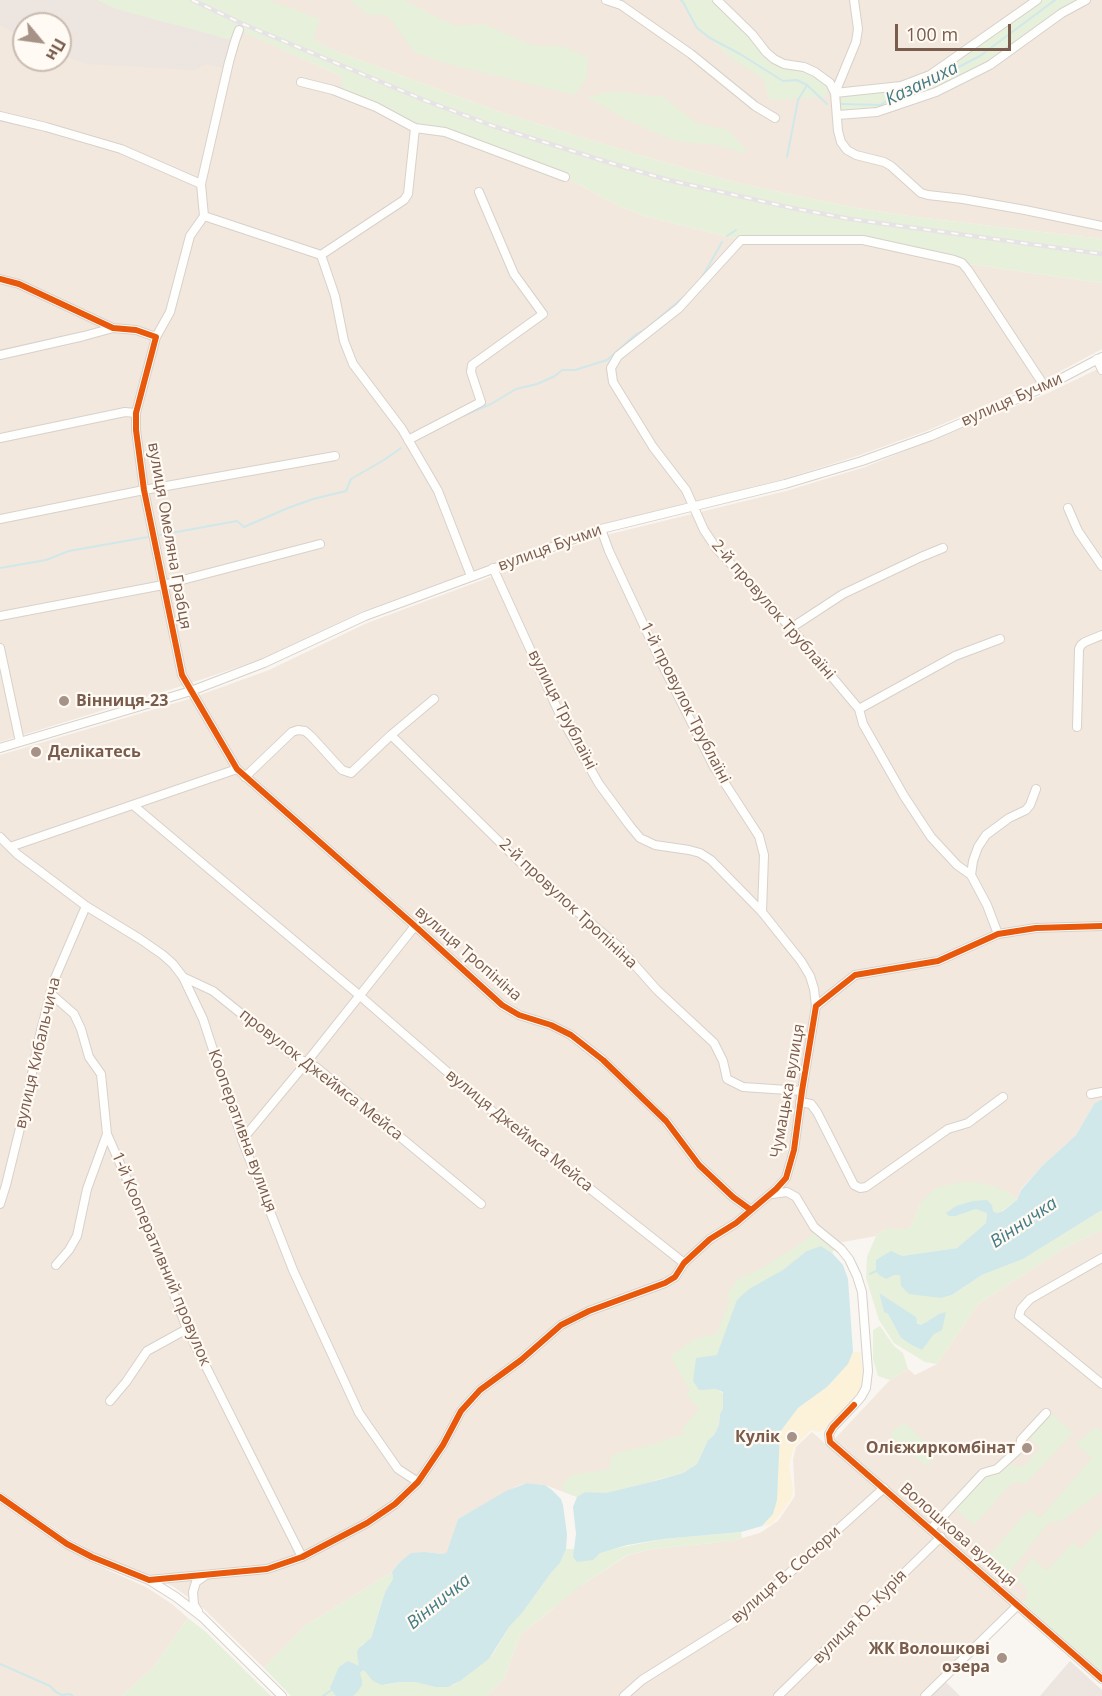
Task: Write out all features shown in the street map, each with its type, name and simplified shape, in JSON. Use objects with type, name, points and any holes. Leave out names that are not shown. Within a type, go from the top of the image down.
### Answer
[{"type":"street","points":[[606,0],[622,3],[691,54],[755,106],[775,118]]},
{"type":"street","points":[[717,0],[774,59],[784,64],[804,67],[831,83],[835,93],[838,131],[841,142],[847,150],[856,155],[884,162],[921,192],[928,195],[1025,210],[1102,226]]},
{"type":"street","points":[[835,93],[856,42],[858,28],[854,0]]},
{"type":"street","points":[[835,93],[901,86],[930,75],[1037,0]]},
{"type":"street","points":[[838,115],[877,112],[936,92],[990,65],[1062,13],[1086,0]]},
{"type":"street","points":[[239,30],[229,63],[201,184],[204,216],[321,255]]},
{"type":"street","points":[[301,82],[333,90],[376,107],[416,128],[445,132],[565,177]]},
{"type":"street","points":[[0,117],[46,127],[121,149],[201,184]]},
{"type":"street","points":[[321,255],[404,200],[408,194],[416,128]]},
{"type":"street","points":[[408,440],[482,402],[471,372],[472,365],[543,314],[514,274],[479,192]]},
{"type":"street","name":"вулиця Омеляна Грабця","points":[[191,691],[182,675],[144,490],[136,413],[156,337],[171,312],[190,236],[204,216]]},
{"type":"street","name":"2-й провулок Трублаїні","points":[[971,875],[957,866],[926,829],[874,745],[863,724],[859,709],[791,628],[716,548],[704,530],[686,490],[653,447],[613,382],[611,368],[618,356],[679,308],[741,240],[863,240],[962,263],[1045,387]]},
{"type":"street","points":[[321,255],[335,296],[344,341],[353,364],[402,429],[438,491],[471,576]]},
{"type":"street","points":[[0,279],[19,284],[112,328],[136,330],[156,337]]},
{"type":"street","points":[[0,355],[112,328]]},
{"type":"street","points":[[1100,358],[1102,370]]},
{"type":"street","name":"вулиця Бучми","points":[[0,748],[191,691],[264,663],[365,616],[601,529],[784,484],[862,461],[1045,387],[1100,358]]},
{"type":"street","points":[[0,438],[124,412],[136,413]]},
{"type":"street","points":[[0,519],[144,490],[335,456]]},
{"type":"street","points":[[1068,508],[1078,531],[1102,566]]},
{"type":"street","name":"1-й провулок Трублаїні","points":[[601,529],[652,642],[713,765],[759,836],[764,855],[762,912]]},
{"type":"street","points":[[0,616],[163,585],[320,544]]},
{"type":"street","points":[[791,628],[843,594],[943,548]]},
{"type":"street","name":"вулиця Трублаїні","points":[[493,568],[562,719],[599,783],[630,826],[640,838],[655,845],[689,850],[711,860],[762,912],[788,943],[810,976],[816,1006]]},
{"type":"street","points":[[1077,727],[1079,649],[1084,642],[1102,635]]},
{"type":"street","points":[[859,709],[955,656],[1000,639]]},
{"type":"street","points":[[0,648],[20,742]]},
{"type":"street","name":"вулиця Тропініна","points":[[191,691],[237,769],[245,777],[502,1005],[519,1015],[551,1025],[571,1035],[603,1060],[666,1120],[699,1165],[733,1197],[751,1210]]},
{"type":"street","points":[[245,777],[292,732],[298,730],[305,731],[342,770],[351,773],[434,699]]},
{"type":"street","name":"2-й провулок Тропініна","points":[[391,735],[528,870],[617,945],[657,990],[714,1043],[723,1061],[727,1079],[743,1087],[802,1090]]},
{"type":"street","points":[[10,847],[237,769]]},
{"type":"street","points":[[998,934],[987,905],[971,875],[978,847],[986,835],[1009,818],[1026,810],[1036,789]]},
{"type":"street","name":"вулиця Джеймса Мейса","points":[[134,805],[498,1116],[684,1263]]},
{"type":"street","name":"Кооперативна вулиця","points":[[0,837],[86,906],[157,951],[173,964],[183,977],[203,1019],[242,1140],[293,1270],[359,1413],[398,1469],[418,1482]]},
{"type":"street","name":"вулиця Кибальчича","points":[[0,1204],[55,978],[86,906]]},
{"type":"street","points":[[242,1140],[415,926]]},
{"type":"street","name":"Чумацька вулиця","points":[[0,1497],[67,1544],[92,1557],[149,1580],[267,1569],[302,1557],[367,1523],[395,1504],[418,1482],[462,1411],[480,1390],[521,1360],[561,1325],[589,1311],[675,1277],[684,1263],[710,1239],[736,1223],[776,1190],[786,1178],[794,1150],[816,1006],[855,975],[938,961],[998,934],[1036,928],[1102,926]]},
{"type":"street","name":"провулок Джеймса Мейса","points":[[183,977],[213,991],[296,1057],[316,1067],[481,1204]]},
{"type":"street","name":"1-й Кооперативний провулок","points":[[51,993],[74,1014],[81,1029],[89,1057],[101,1074],[107,1134],[154,1241],[187,1329],[302,1557]]},
{"type":"street","points":[[1091,1094],[1102,1092]]},
{"type":"street","name":"Чумацька вулиця","points":[[800,1102],[811,1104],[817,1112],[854,1185],[860,1188],[866,1187],[948,1129],[968,1123],[1003,1097]]},
{"type":"street","points":[[56,1265],[69,1250],[76,1236],[87,1189],[107,1134]]},
{"type":"street","name":"Волошкова вулиця","points":[[768,1195],[787,1192],[796,1197],[814,1227],[841,1249],[849,1259],[862,1292],[868,1373],[866,1388],[854,1406],[832,1427],[829,1434],[830,1442],[1102,1679]]},
{"type":"street","points":[[1102,1258],[1030,1299],[1021,1308],[1019,1316],[1102,1384]]},
{"type":"street","points":[[110,1401],[147,1351],[187,1329]]},
{"type":"street","points":[[931,1529],[983,1473],[997,1469],[1020,1448],[1021,1440],[1046,1413]]},
{"type":"street","name":"вулиця В. Сосюри","points":[[624,1696],[642,1680],[736,1621],[884,1488]]},
{"type":"street","name":"вулиця Ю. Курія","points":[[778,1696],[941,1537]]},
{"type":"street","points":[[202,1617],[194,1605],[194,1592],[196,1582],[207,1574]]},
{"type":"street","points":[[149,1580],[202,1617],[282,1696]]},
{"type":"street","points":[[925,1696],[1017,1606]]},
{"type":"shaded area","points":[[0,0],[180,0],[239,30],[341,76],[432,129],[565,177],[619,206],[645,216],[741,240],[863,240],[962,263],[1102,283],[1102,349],[1044,380],[929,430],[860,455],[784,479],[600,525],[363,611],[262,659],[0,742]]},
{"type":"shaded area","points":[[0,0],[97,0],[113,8],[235,41],[227,69],[206,64],[195,70],[88,64],[72,59],[72,12],[12,12],[12,32],[0,25]]},
{"type":"shaded area","points":[[227,0],[1033,0],[929,73],[900,84],[830,90],[831,96],[901,89],[931,78],[1041,0],[1102,0],[1102,239],[850,207],[737,183],[497,111],[340,53]]},
{"type":"shaded area","points":[[1102,367],[1102,1100],[1094,1104],[1076,1135],[1021,1189],[1017,1200],[1006,1190],[999,1190],[920,1204],[912,1225],[908,1229],[885,1229],[876,1236],[821,1246],[715,1389],[655,1481],[606,1493],[585,1492],[577,1497],[545,1485],[527,1483],[517,1486],[458,1519],[448,1552],[443,1554],[425,1552],[399,1563],[392,1572],[305,1626],[264,1668],[203,1608],[174,1587],[151,1575],[94,1553],[0,1491],[0,755],[189,699],[269,670],[367,623],[598,537],[786,491],[865,467],[1048,393]]},
{"type":"shaded area","points":[[1102,1230],[1102,1548],[1052,1572],[1023,1603],[1019,1600],[942,1675],[930,1696],[486,1696],[504,1679],[520,1635],[554,1608],[570,1581],[582,1585],[628,1555],[652,1549],[732,1541],[760,1533],[778,1521],[795,1496],[793,1459],[796,1447],[812,1432],[828,1446],[890,1380],[908,1369],[915,1375],[937,1364],[978,1304],[1064,1248]]},
{"type":"shaded area","points":[[0,1502],[65,1548],[146,1587],[188,1618],[153,1668],[122,1696],[0,1696]]},
{"type":"shaded area","points":[[1070,1661],[1102,1690],[1102,1696],[1040,1696]]},
{"type":"shaded area","points":[[945,1681],[960,1696],[930,1696]]},
{"type":"green space","points":[[97,0],[268,0],[320,19],[313,40],[340,53],[497,111],[642,156],[737,183],[850,207],[1102,239],[1102,283],[962,263],[863,240],[741,240],[645,216],[619,206],[565,177],[445,132],[415,128],[344,94],[341,76],[240,31],[235,41],[113,8]]},
{"type":"green space","points":[[351,0],[404,0],[454,26],[484,24],[533,46],[562,46],[588,57],[587,77],[575,95],[448,64],[413,51],[392,21],[383,14],[369,15]]},
{"type":"green space","points":[[681,0],[717,0],[766,52],[830,83],[826,97],[771,100],[768,97],[764,80],[728,56],[697,28]]},
{"type":"green space","points":[[1037,0],[1086,0],[990,65],[936,92],[877,112],[838,115],[835,93],[901,86],[930,75]]},
{"type":"green space","points":[[611,91],[664,97],[696,123],[728,130],[743,146],[747,154],[717,145],[674,141],[623,118],[587,97]]},
{"type":"green space","points":[[961,1182],[977,1182],[1006,1190],[1017,1200],[997,1213],[993,1211],[956,1206],[947,1213],[956,1216],[976,1209],[981,1210],[987,1213],[986,1223],[957,1248],[902,1256],[894,1275],[900,1275],[926,1295],[941,1298],[952,1295],[982,1275],[1023,1259],[1102,1210],[1102,1230],[1064,1248],[978,1304],[937,1364],[925,1362],[894,1343],[879,1320],[866,1278],[867,1257],[876,1236],[885,1229],[908,1229],[912,1225],[920,1204],[935,1188]],"holes":[[[879,1293],[921,1325],[939,1314],[922,1350],[901,1338],[888,1314],[884,1312]]]},
{"type":"green space","points":[[814,1227],[837,1246],[832,1253],[821,1246],[807,1251],[783,1270],[737,1300],[717,1355],[699,1390],[715,1389],[723,1393],[723,1408],[719,1425],[714,1435],[708,1440],[697,1464],[683,1473],[606,1493],[585,1492],[577,1497],[564,1492],[562,1488],[566,1479],[571,1475],[610,1469],[611,1455],[686,1433],[682,1429],[699,1409],[686,1395],[690,1391],[670,1356],[693,1340],[717,1333],[729,1303],[728,1292],[738,1279],[760,1269],[803,1242],[813,1234]]},
{"type":"green space","points":[[880,1326],[894,1346],[903,1353],[908,1369],[890,1380],[878,1376],[873,1359],[873,1330]]},
{"type":"green space","points":[[1050,1412],[1073,1433],[1026,1483],[1013,1482],[974,1525],[954,1508],[985,1475],[1006,1464],[1023,1467],[1040,1448],[1028,1437]]},
{"type":"green space","points":[[906,1424],[935,1451],[934,1459],[928,1465],[923,1464],[892,1438],[891,1433]]},
{"type":"green space","points":[[1096,1427],[1102,1432],[1102,1491],[1063,1520],[1047,1524],[1004,1580],[975,1554],[980,1548],[989,1555],[1029,1509],[1040,1518],[1092,1458],[1076,1444]]},
{"type":"green space","points":[[1102,1526],[1102,1672],[1023,1603],[1028,1597],[1026,1594],[1028,1590],[1016,1578],[1032,1558],[1046,1571],[1073,1542],[1081,1549]]},
{"type":"green space","points":[[741,1532],[742,1538],[732,1541],[652,1549],[627,1555],[582,1585],[520,1635],[504,1679],[486,1696],[291,1696],[264,1668],[305,1626],[392,1572],[393,1579],[385,1592],[371,1637],[368,1642],[361,1645],[385,1685],[415,1682],[442,1687],[454,1685],[489,1659],[509,1627],[560,1563],[566,1549],[574,1549],[574,1557],[663,1539]]},
{"type":"green space","points":[[188,1618],[206,1632],[271,1696],[122,1696],[153,1668]]},
{"type":"sand","name":"Кулік","points":[[853,1352],[860,1352],[863,1386],[853,1403],[830,1426],[819,1432],[811,1430],[794,1447],[789,1465],[792,1497],[772,1524],[762,1526],[773,1514],[780,1432],[798,1408],[827,1387],[848,1364]]},
{"type":"water","points":[[1102,1100],[1102,1210],[1023,1259],[982,1275],[952,1295],[941,1298],[909,1294],[901,1286],[900,1275],[886,1279],[879,1275],[876,1271],[876,1260],[891,1251],[902,1256],[957,1248],[986,1223],[987,1213],[976,1209],[956,1216],[949,1216],[946,1213],[956,1206],[987,1200],[992,1205],[993,1211],[997,1213],[1003,1211],[1017,1200],[1021,1190],[1042,1166],[1076,1135],[1094,1104]]},
{"type":"water","points":[[821,1246],[832,1253],[843,1265],[848,1279],[853,1352],[848,1364],[827,1387],[798,1408],[780,1432],[777,1500],[773,1514],[762,1526],[741,1532],[663,1539],[627,1545],[600,1553],[593,1560],[577,1562],[573,1557],[576,1534],[573,1507],[577,1497],[585,1492],[606,1493],[655,1481],[683,1473],[697,1464],[708,1440],[714,1435],[719,1425],[723,1408],[723,1392],[715,1389],[699,1390],[693,1381],[696,1358],[717,1355],[737,1300],[749,1289],[783,1270],[807,1251]]},
{"type":"water","points":[[879,1293],[916,1317],[917,1323],[921,1325],[946,1312],[942,1330],[934,1334],[922,1350],[912,1345],[901,1338],[888,1314],[884,1312]]},
{"type":"water","points":[[527,1483],[545,1485],[561,1499],[567,1534],[566,1549],[560,1563],[509,1627],[489,1659],[460,1681],[448,1687],[415,1682],[382,1685],[373,1681],[364,1670],[360,1673],[362,1685],[353,1696],[336,1696],[330,1688],[339,1667],[348,1661],[359,1666],[357,1652],[371,1638],[385,1592],[393,1579],[392,1572],[399,1563],[411,1553],[443,1554],[447,1552],[458,1519],[506,1491]]},
{"type":"waterway","name":"Казаниха","points":[[681,0],[697,28],[710,38],[783,81],[797,80],[807,85],[827,104]]},
{"type":"waterway","name":"Казаниха","points":[[841,104],[881,105],[894,95],[924,85],[980,56],[1055,0]]},
{"type":"waterway","points":[[787,157],[798,100],[807,85]]},
{"type":"waterway","points":[[727,236],[736,230]]},
{"type":"waterway","points":[[701,279],[722,242]]},
{"type":"waterway","points":[[463,416],[491,404],[516,389],[537,384],[555,376],[562,370],[575,370],[607,360],[687,294]]},
{"type":"waterway","points":[[160,535],[237,521],[244,527],[313,499],[346,491],[351,479],[401,448]]},
{"type":"waterway","points":[[0,568],[46,560],[69,551],[148,537]]},
{"type":"waterway","name":"Вінничка","points":[[870,1274],[878,1270]]},
{"type":"waterway","points":[[0,1664],[50,1686],[62,1695],[73,1696]]},
{"type":"waterway","name":"Вінничка","points":[[323,1696],[333,1689]]},
{"type":"railway","points":[[192,0],[243,24],[424,100],[493,126],[668,180],[850,219],[1102,254]]},
{"type":"cycle path","points":[[0,279],[19,284],[113,328],[136,330],[156,337],[136,413],[144,490],[182,675],[237,769],[502,1005],[519,1015],[551,1025],[571,1035],[603,1060],[666,1121],[699,1165],[733,1197],[751,1210]]},
{"type":"cycle path","points":[[0,1497],[67,1544],[92,1557],[149,1580],[267,1569],[302,1557],[367,1523],[395,1504],[418,1482],[443,1445],[461,1411],[480,1390],[521,1360],[561,1325],[589,1311],[665,1283],[675,1277],[684,1263],[710,1239],[736,1223],[776,1189],[786,1178],[794,1150],[816,1006],[855,975],[938,961],[998,934],[1036,928],[1102,926]]},
{"type":"cycle path","points":[[854,1405],[833,1427],[829,1434],[830,1442],[1102,1679]]},
{"type":"place","name":"Вінниця-23","points":[[64,701]]},
{"type":"place","name":"Делікатесь","points":[[36,752]]},
{"type":"place","name":"Кулік","points":[[792,1437]]},
{"type":"place","name":"Олієжиркомбінат","points":[[1027,1448]]},
{"type":"place","name":"ЖК Волошкові озера","points":[[1002,1658]]}]
